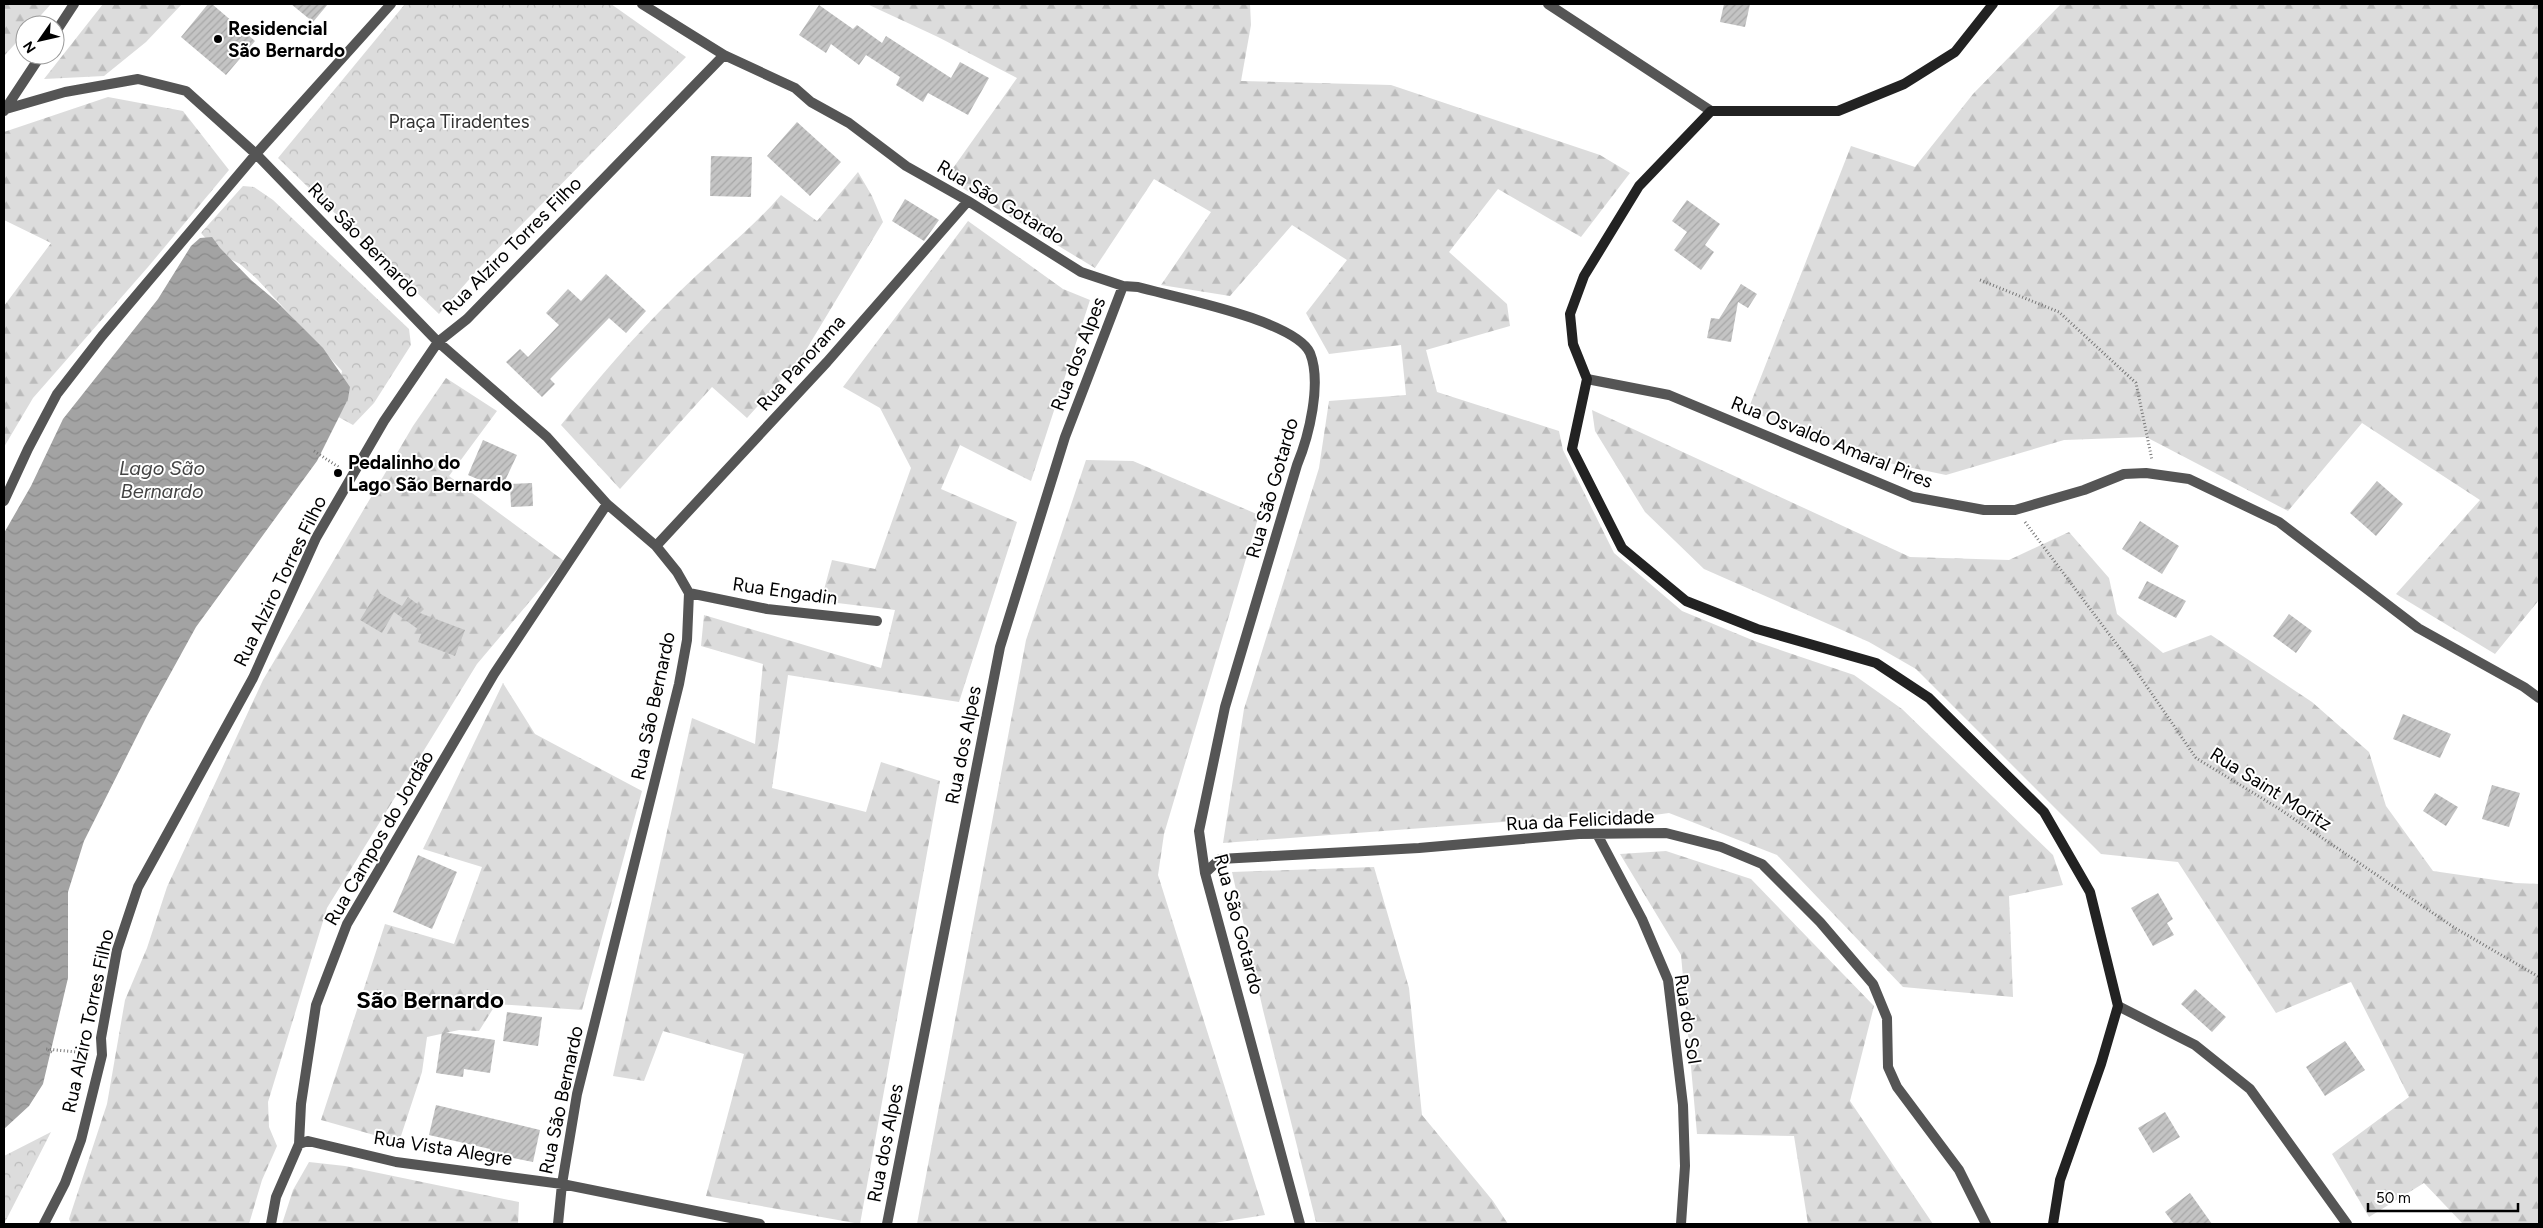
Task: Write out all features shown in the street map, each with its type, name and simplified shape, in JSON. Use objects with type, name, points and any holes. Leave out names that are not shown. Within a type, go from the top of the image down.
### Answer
[{"type":"street","points":[[65,18],[74,4]]},
{"type":"street","points":[[4,502],[28,449],[58,394],[102,336],[256,154],[391,4]]},
{"type":"street","name":"Rua São Gotardo","points":[[642,4],[724,55],[795,88],[811,102],[849,123],[906,166],[968,201],[1081,272],[1123,286],[1138,287],[1263,322],[1300,343],[1309,352],[1314,369],[1314,406],[1307,441],[1297,465],[1226,707],[1199,831],[1205,873],[1300,1224]]},
{"type":"street","points":[[1548,4],[1711,111],[1838,111],[1904,84],[1955,52],[1993,4]]},
{"type":"street","name":"Rua Alziro Torres Filho","points":[[44,1224],[65,1183],[81,1140],[102,1055],[101,1038],[117,950],[138,887],[253,678],[316,538],[384,422],[438,342],[467,319],[724,55]]},
{"type":"street","points":[[5,110],[34,65]]},
{"type":"street","name":"Rua São Bernardo","points":[[5,110],[65,92],[138,79],[186,91],[256,154],[438,342],[547,437],[607,504],[656,546],[677,572],[689,593],[687,640],[679,684],[577,1094],[562,1184],[558,1224]]},
{"type":"street","points":[[1711,111],[1639,186],[1584,276],[1570,314],[1573,344],[1587,379],[1572,449],[1622,548],[1686,601],[1757,629],[1876,664],[1929,698],[2044,812],[2090,892],[2118,1006],[2101,1064],[2060,1180],[2053,1224]]},
{"type":"street","name":"Rua Panorama","points":[[656,546],[827,362],[968,201]]},
{"type":"street","name":"Rua dos Alpes","points":[[887,1224],[1000,647],[1065,437],[1123,286]]},
{"type":"street","name":"Rua Osvaldo Amaral Pires","points":[[1587,379],[1669,396],[1913,497],[1984,510],[2015,510],[2084,490],[2124,474],[2146,473],[2189,479],[2279,522],[2418,628],[2524,687],[2539,698]]},
{"type":"street","name":"Rua Campos do Jordão","points":[[271,1224],[276,1197],[299,1144],[301,1104],[316,1004],[347,924],[494,674],[607,504]]},
{"type":"street","name":"Rua Engadin","points":[[689,593],[767,610],[877,621]]},
{"type":"street","name":"Rua da Felicidade","points":[[1205,873],[1220,859],[1419,848],[1597,834],[1666,833],[1721,847],[1762,864],[1820,922],[1873,984],[1887,1018],[1888,1067],[1897,1087],[1958,1170],[1986,1224]]},
{"type":"street","name":"Rua do Sol","points":[[1597,834],[1642,919],[1668,980],[1683,1105],[1684,1166],[1681,1224]]},
{"type":"street","points":[[2118,1006],[2194,1045],[2250,1089],[2347,1224]]},
{"type":"street","name":"Rua Vista Alegre","points":[[299,1144],[308,1141],[396,1162],[562,1184],[760,1224]]},
{"type":"path","points":[[1980,280],[2059,312],[2136,383],[2153,465],[2146,473]]},
{"type":"path","points":[[314,451],[343,470]]},
{"type":"path","name":"Rua Saint Moritz","points":[[2015,510],[2130,662],[2196,758],[2278,808],[2455,928],[2539,977]]},
{"type":"path","points":[[52,1052],[46,1049],[102,1055]]},
{"type":"green space","points":[[4,4],[51,4],[41,15],[15,15],[15,44],[4,56]]},
{"type":"green space","points":[[103,4],[182,4],[146,42],[104,76],[44,79],[55,65],[65,65],[65,52]]},
{"type":"green space","name":"Praça Tiradentes","points":[[405,4],[611,4],[686,57],[480,267],[439,314],[278,158]]},
{"type":"green space","points":[[867,4],[1250,4],[1251,25],[1241,81],[1391,85],[1600,155],[1630,173],[1581,237],[1498,189],[1449,252],[1507,304],[1510,326],[1426,350],[1437,392],[1559,431],[1563,450],[1614,553],[1682,611],[1757,642],[1854,675],[1902,709],[2053,855],[2063,885],[2009,896],[2013,997],[1903,987],[1777,855],[1669,813],[1602,822],[1581,816],[1223,843],[1244,709],[1319,468],[1329,401],[1406,395],[1401,345],[1329,354],[1306,313],[1347,260],[1292,225],[1230,296],[1161,285],[1211,212],[1154,179],[1095,268],[946,178],[1017,78],[938,37]]},
{"type":"green space","points":[[2061,4],[2539,4],[2539,600],[2495,654],[2396,594],[2480,500],[2362,423],[2288,511],[2146,437],[2064,440],[1946,475],[1865,458],[1748,410],[1851,146],[1915,167],[1973,94]]},
{"type":"green space","points":[[108,97],[183,111],[229,170],[148,267],[33,398],[4,447],[4,306],[51,243],[4,220],[4,132]]},
{"type":"green space","points":[[858,172],[872,196],[883,222],[803,355],[747,418],[712,387],[620,489],[561,425],[602,375],[660,311],[769,209],[781,195],[817,221]]},
{"type":"green space","points":[[243,186],[254,187],[273,200],[409,329],[411,345],[374,403],[353,425],[333,414],[342,371],[257,279],[240,264],[220,254],[201,233]]},
{"type":"green space","points":[[968,221],[1063,289],[1090,300],[1031,481],[960,445],[941,489],[1017,522],[959,702],[788,675],[772,788],[866,812],[881,762],[940,781],[860,1224],[706,1196],[744,1054],[663,1031],[644,1081],[613,1076],[692,718],[755,744],[763,664],[701,646],[704,615],[881,668],[895,610],[821,601],[832,560],[875,569],[911,468],[880,408],[843,387]]},
{"type":"green space","points":[[446,378],[497,411],[449,476],[564,561],[477,664],[327,908],[268,1102],[269,1127],[277,1146],[262,1180],[249,1224],[71,1224],[69,1219],[107,1104],[125,1000],[147,948],[167,887],[263,680],[413,426]]},
{"type":"green space","points":[[1592,410],[1910,557],[2009,560],[2069,532],[2109,578],[2117,614],[2163,653],[2211,635],[2312,702],[2369,752],[2386,806],[2433,871],[2516,883],[2539,884],[2539,1224],[2463,1224],[2424,1183],[2369,1217],[2332,1154],[2409,1097],[2351,982],[2276,1013],[2178,862],[2101,854],[1916,669],[1869,642],[1704,569],[1645,512],[1595,431]]},
{"type":"green space","points":[[1086,460],[1133,461],[1259,515],[1164,834],[1158,875],[1265,1215],[1208,1224],[917,1224],[1026,640]]},
{"type":"green space","points":[[503,683],[535,734],[642,791],[582,1010],[496,1004],[479,1031],[459,1030],[427,1037],[422,1072],[399,1142],[321,1120],[385,924],[454,944],[482,867],[423,849]]},
{"type":"green space","points":[[1666,851],[1751,879],[1874,1006],[1850,1101],[1933,1224],[1808,1224],[1794,1136],[1697,1134],[1681,955],[1620,854]]},
{"type":"green space","points":[[1374,867],[1409,988],[1422,1115],[1493,1201],[1508,1224],[1363,1224],[1316,1222],[1263,1010],[1232,872]]},
{"type":"green space","points":[[51,1132],[4,1224],[4,1156]]},
{"type":"green space","points":[[309,1162],[345,1166],[519,1202],[518,1224],[282,1224],[293,1190]]},
{"type":"water","name":"Lago São Bernardo","points":[[212,237],[251,280],[276,301],[323,348],[350,387],[348,399],[317,461],[196,627],[147,716],[84,841],[68,892],[68,978],[43,1084],[29,1106],[4,1129],[4,533],[31,486],[63,419],[158,299],[191,246],[200,238]]},
{"type":"building","name":"Residencial São Bernardo","points":[[208,4],[212,4],[255,41],[226,75],[181,37]]},
{"type":"building","points":[[291,4],[328,4],[313,22]]},
{"type":"building","points":[[1724,4],[1750,4],[1745,27],[1720,22]]},
{"type":"building","points":[[819,5],[853,29],[857,25],[882,43],[886,36],[951,78],[960,62],[989,78],[968,115],[928,93],[923,102],[896,85],[900,77],[866,55],[859,65],[831,44],[826,53],[799,35]]},
{"type":"building","points":[[797,122],[841,162],[810,196],[767,156]]},
{"type":"building","points":[[711,156],[752,157],[751,197],[710,196]]},
{"type":"building","points":[[905,199],[939,220],[924,241],[892,221]]},
{"type":"building","points":[[1687,200],[1720,224],[1705,245],[1714,252],[1701,270],[1674,250],[1687,232],[1672,221]]},
{"type":"building","points":[[606,274],[646,311],[626,333],[609,318],[550,379],[555,384],[542,397],[506,362],[520,349],[528,357],[559,325],[546,313],[568,289],[581,301]]},
{"type":"building","points":[[1741,284],[1757,294],[1748,308],[1738,302],[1731,342],[1707,338],[1711,318],[1719,319]]},
{"type":"building","points":[[483,440],[517,455],[501,489],[468,475]]},
{"type":"building","points":[[2377,481],[2403,504],[2376,536],[2350,513]]},
{"type":"building","points":[[532,483],[533,506],[511,507],[510,484]]},
{"type":"building","points":[[2140,521],[2179,546],[2162,574],[2122,549]]},
{"type":"building","points":[[2147,581],[2186,601],[2176,618],[2138,598]]},
{"type":"building","points":[[377,592],[402,606],[408,597],[424,609],[420,613],[465,630],[455,656],[418,642],[422,632],[394,612],[382,633],[360,620]]},
{"type":"building","points":[[2289,614],[2312,631],[2296,653],[2273,636]]},
{"type":"building","points":[[2403,714],[2451,734],[2440,758],[2393,739]]},
{"type":"building","points":[[2492,785],[2520,793],[2509,827],[2482,819]]},
{"type":"building","points":[[2435,793],[2458,807],[2446,826],[2423,811]]},
{"type":"building","points":[[418,855],[457,872],[432,929],[393,912]]},
{"type":"building","points":[[2158,893],[2173,919],[2167,923],[2174,935],[2153,946],[2131,908]]},
{"type":"building","points":[[2195,989],[2226,1017],[2212,1032],[2181,1004]]},
{"type":"building","points":[[507,1012],[542,1017],[538,1046],[503,1041]]},
{"type":"building","points":[[442,1032],[495,1040],[490,1073],[464,1069],[463,1077],[436,1073]]},
{"type":"building","points":[[2345,1041],[2365,1070],[2325,1096],[2306,1067]]},
{"type":"building","points":[[436,1105],[540,1130],[533,1162],[489,1153],[490,1149],[429,1135]]},
{"type":"building","points":[[2165,1112],[2180,1137],[2153,1153],[2138,1128]]},
{"type":"building","points":[[2190,1193],[2212,1224],[2174,1224],[2165,1212]]},
{"type":"place","name":"Residencial São Bernardo","points":[[218,39]]},
{"type":"place","name":"Pedalinho do Lago São Bernardo","points":[[338,473]]},
{"type":"district","name":"São Bernardo","points":[[430,999]]}]
